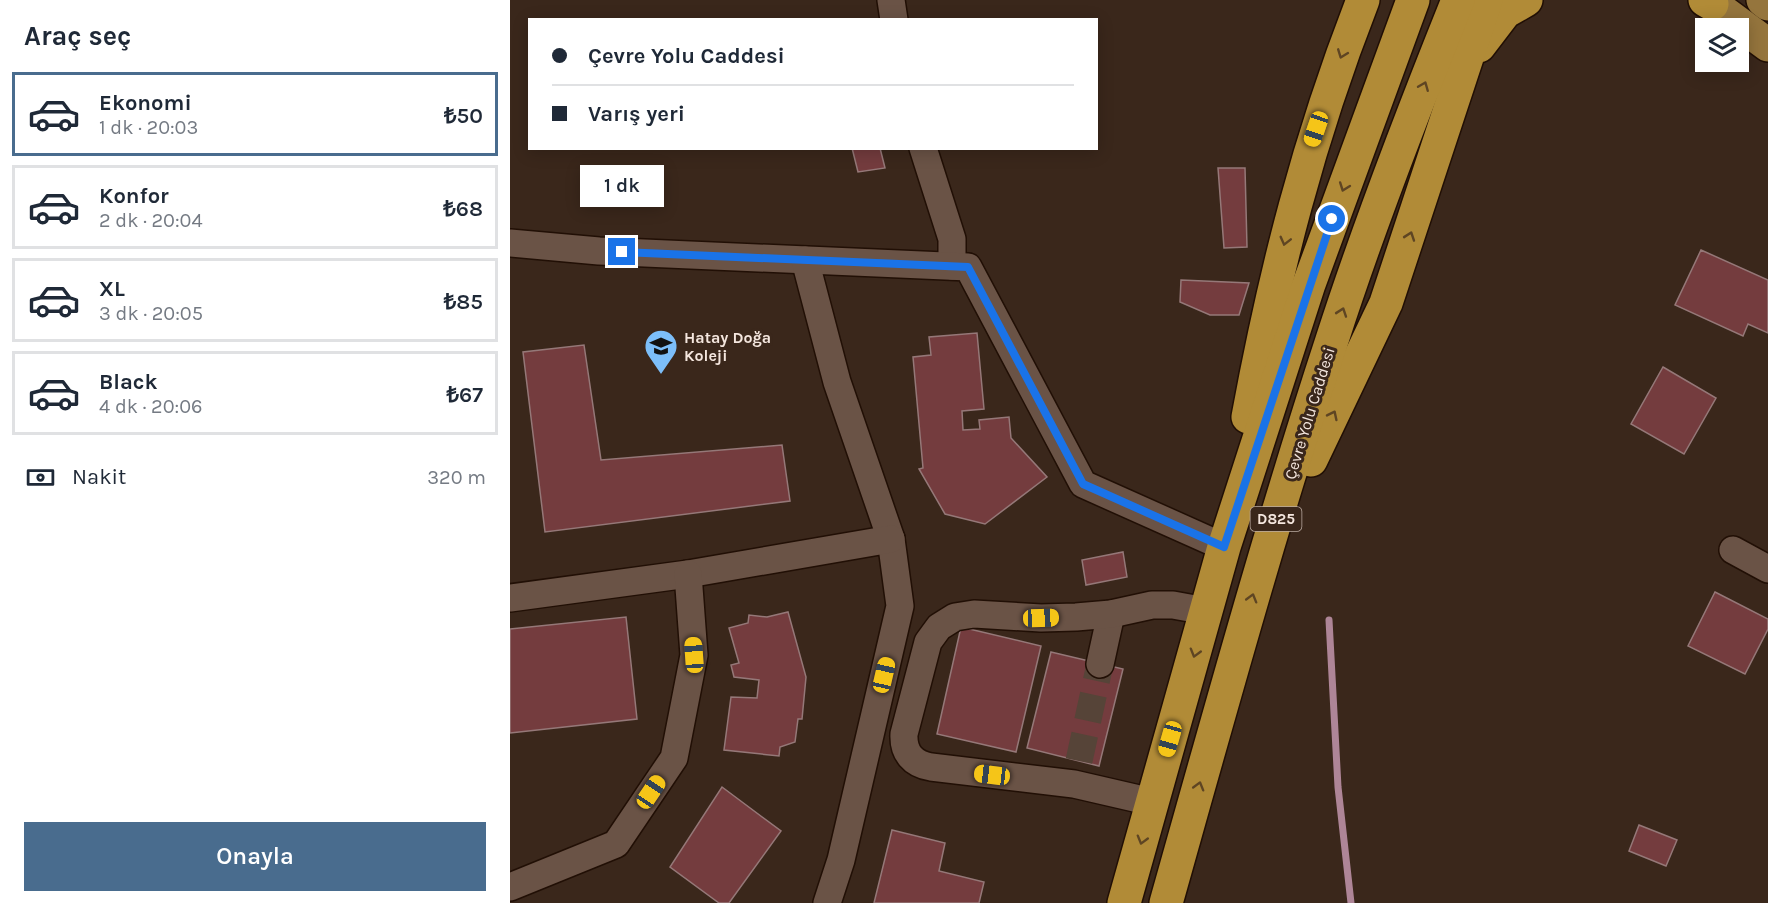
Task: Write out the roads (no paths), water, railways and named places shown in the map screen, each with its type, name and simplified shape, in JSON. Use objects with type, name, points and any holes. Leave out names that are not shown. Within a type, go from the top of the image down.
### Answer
[{"type":"highway","points":[[1224,547],[1262,338],[1308,151],[1363,0]]},
{"type":"highway","name":"D825","points":[[1124,903],[1224,547],[1309,284],[1413,0]]},
{"type":"highway","name":"Çevre Yolu Caddesi","points":[[1166,903],[1262,562],[1332,339],[1402,140],[1458,0]]},
{"type":"highway","points":[[1262,562],[1386,303],[1486,0]]},
{"type":"highway","points":[[1464,71],[1486,34],[1504,12],[1526,0]]},
{"type":"main road","points":[[1763,0],[1768,4]]},
{"type":"main road","points":[[1708,1],[1768,45]]},
{"type":"street","points":[[891,0],[894,18]]},
{"type":"street","points":[[924,150],[952,239],[952,266]]},
{"type":"street","points":[[510,243],[599,251],[968,267],[1083,484],[1224,547]]},
{"type":"street","points":[[805,260],[837,382],[891,539],[900,606],[841,860],[827,903]]},
{"type":"street","points":[[510,598],[688,574],[891,539]]},
{"type":"street","points":[[1733,550],[1768,569]]},
{"type":"street","points":[[510,887],[616,844],[674,758],[694,655],[688,574]]},
{"type":"street","points":[[1152,802],[1076,772],[923,766],[909,756],[904,734],[928,642],[946,621],[974,614],[1041,618],[1111,614],[1152,605],[1190,607],[1206,611]]},
{"type":"street","points":[[1100,664],[1111,614]]},
{"type":"waterway","points":[[1329,620],[1338,787],[1351,903]]},
{"type":"tunnel","points":[[1079,761],[1100,664]]},
{"type":"place","name":"Hatay Doğa Koleji","points":[[661,375]]}]
